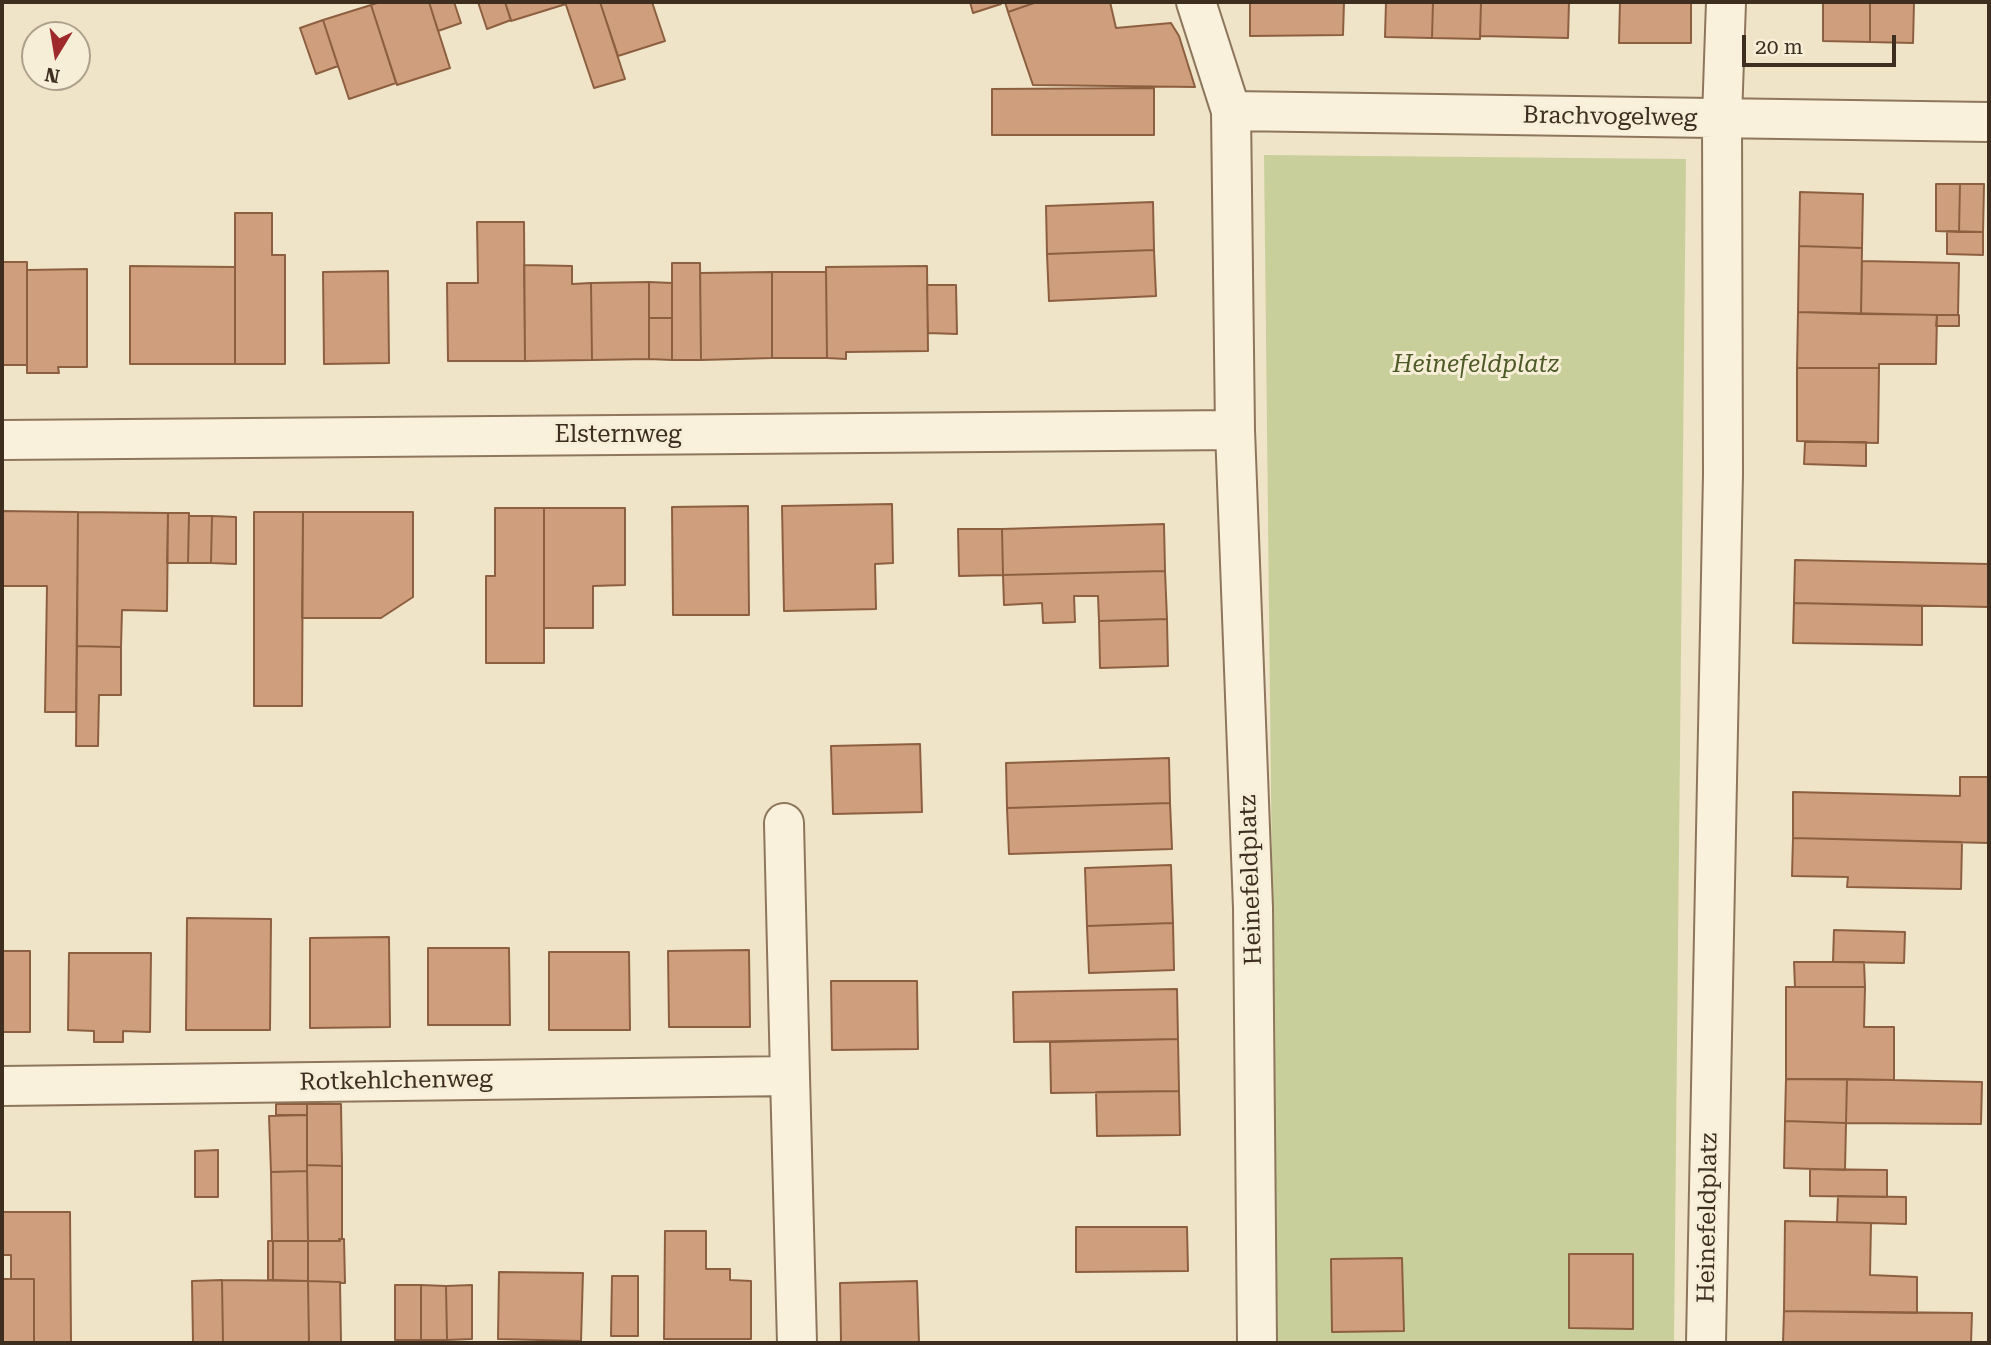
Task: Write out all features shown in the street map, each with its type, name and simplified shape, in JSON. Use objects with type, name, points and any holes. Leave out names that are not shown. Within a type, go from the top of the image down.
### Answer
[{"type":"street","name":"Heinefeldplatz","points":[[1196,2],[1231,111],[1235,430],[1253,908],[1257,1343]]},
{"type":"street","name":"Heinefeldplatz","points":[[1706,1343],[1723,474],[1722,118],[1726,2]]},
{"type":"street","name":"Brachvogelweg","points":[[1231,111],[1989,122]]},
{"type":"street","name":"Elsternweg","points":[[2,440],[1235,430]]},
{"type":"street","points":[[784,823],[797,1343]]},
{"type":"street","name":"Rotkehlchenweg","points":[[2,1086],[790,1076]]},
{"type":"green space","name":"Heinefeldplatz","points":[[1264,155],[1686,159],[1674,1343],[1277,1343]]},
{"type":"building","points":[[380,2],[429,2],[450,68],[397,85],[371,5]]},
{"type":"building","points":[[429,2],[454,2],[461,23],[438,31]]},
{"type":"building","points":[[478,2],[505,2],[511,20],[487,29]]},
{"type":"building","points":[[505,2],[565,2],[566,4],[511,21]]},
{"type":"building","points":[[565,2],[600,2],[625,79],[594,88]]},
{"type":"building","points":[[600,2],[652,2],[665,41],[618,56]]},
{"type":"building","points":[[970,2],[1001,2],[1001,4],[973,13]]},
{"type":"building","points":[[1005,2],[1037,2],[1008,12]]},
{"type":"building","points":[[1037,2],[1110,2],[1116,28],[1171,23],[1179,36],[1195,87],[1033,85],[1008,12]]},
{"type":"building","points":[[1250,2],[1344,2],[1343,35],[1250,36]]},
{"type":"building","points":[[1386,2],[1433,2],[1432,38],[1385,37]]},
{"type":"building","points":[[1433,2],[1481,2],[1480,39],[1432,38]]},
{"type":"building","points":[[1481,2],[1569,2],[1568,38],[1480,36]]},
{"type":"building","points":[[1620,2],[1691,2],[1691,43],[1619,43]]},
{"type":"building","points":[[1823,2],[1870,2],[1870,42],[1823,41]]},
{"type":"building","points":[[1870,2],[1914,2],[1913,43],[1870,42]]},
{"type":"building","points":[[371,5],[396,83],[349,99],[323,20]]},
{"type":"building","points":[[323,20],[338,66],[316,74],[300,28]]},
{"type":"building","points":[[1154,88],[1154,135],[992,135],[992,89]]},
{"type":"building","points":[[1936,184],[1960,184],[1959,232],[1936,231]]},
{"type":"building","points":[[1960,184],[1984,184],[1983,232],[1959,232]]},
{"type":"building","points":[[1800,192],[1863,194],[1862,248],[1799,246]]},
{"type":"building","points":[[1153,202],[1154,250],[1047,254],[1046,206]]},
{"type":"building","points":[[235,213],[272,213],[272,255],[285,255],[285,364],[235,364]]},
{"type":"building","points":[[477,222],[524,222],[525,361],[448,361],[447,283],[478,283]]},
{"type":"building","points":[[1947,231],[1983,232],[1983,255],[1947,254]]},
{"type":"building","points":[[1799,246],[1862,248],[1861,314],[1798,312]]},
{"type":"building","points":[[1154,250],[1156,296],[1049,301],[1047,254]]},
{"type":"building","points":[[1862,261],[1959,263],[1958,315],[1861,314]]},
{"type":"building","points":[[2,262],[27,262],[27,365],[2,365]]},
{"type":"building","points":[[672,263],[700,263],[701,360],[672,360]]},
{"type":"building","points":[[524,265],[572,266],[572,284],[591,283],[592,360],[525,361]]},
{"type":"building","points":[[130,266],[235,267],[235,364],[130,364]]},
{"type":"building","points":[[927,266],[928,351],[846,352],[846,359],[827,358],[826,267]]},
{"type":"building","points":[[87,269],[87,367],[58,367],[59,373],[27,373],[27,270]]},
{"type":"building","points":[[388,271],[389,363],[324,364],[323,272]]},
{"type":"building","points":[[772,272],[826,272],[827,358],[772,358]]},
{"type":"building","points":[[772,272],[772,358],[701,360],[700,273]]},
{"type":"building","points":[[649,282],[672,283],[672,318],[649,318]]},
{"type":"building","points":[[649,282],[649,359],[592,360],[591,283]]},
{"type":"building","points":[[927,285],[956,285],[957,334],[928,333]]},
{"type":"building","points":[[1798,312],[1937,315],[1936,364],[1879,364],[1879,368],[1797,368]]},
{"type":"building","points":[[1937,315],[1959,315],[1959,326],[1936,326]]},
{"type":"building","points":[[649,318],[672,318],[672,360],[649,359]]},
{"type":"building","points":[[1797,368],[1879,368],[1878,443],[1797,441]]},
{"type":"building","points":[[1805,442],[1866,442],[1866,466],[1804,464]]},
{"type":"building","points":[[892,504],[893,563],[875,564],[876,609],[784,611],[782,506]]},
{"type":"building","points":[[748,506],[749,615],[673,615],[672,507]]},
{"type":"building","points":[[495,508],[544,508],[544,663],[486,663],[486,576],[495,576]]},
{"type":"building","points":[[544,508],[625,508],[625,585],[593,586],[593,628],[544,628]]},
{"type":"building","points":[[2,511],[78,512],[76,712],[45,712],[47,586],[2,586]]},
{"type":"building","points":[[78,512],[168,513],[167,611],[122,610],[121,647],[77,646]]},
{"type":"building","points":[[254,512],[303,512],[302,706],[254,706]]},
{"type":"building","points":[[303,512],[413,512],[413,597],[381,618],[302,618]]},
{"type":"building","points":[[168,513],[189,513],[188,563],[167,563]]},
{"type":"building","points":[[189,516],[212,516],[211,563],[188,563]]},
{"type":"building","points":[[212,516],[236,517],[236,564],[211,563]]},
{"type":"building","points":[[1164,524],[1165,571],[1003,575],[1002,529]]},
{"type":"building","points":[[958,529],[1002,529],[1003,575],[959,576]]},
{"type":"building","points":[[1795,560],[1989,564],[1989,607],[1794,603]]},
{"type":"building","points":[[1165,571],[1167,619],[1099,621],[1098,596],[1074,596],[1075,622],[1043,623],[1042,603],[1004,605],[1003,575]]},
{"type":"building","points":[[1794,603],[1922,606],[1922,645],[1793,643]]},
{"type":"building","points":[[1167,619],[1168,666],[1100,668],[1099,621]]},
{"type":"building","points":[[77,646],[121,647],[121,695],[99,695],[98,746],[76,746]]},
{"type":"building","points":[[920,744],[922,812],[833,814],[831,746]]},
{"type":"building","points":[[1169,758],[1170,803],[1007,808],[1006,763]]},
{"type":"building","points":[[1960,777],[1989,777],[1989,843],[1793,838],[1793,792],[1960,796]]},
{"type":"building","points":[[1170,803],[1172,849],[1009,854],[1007,808]]},
{"type":"building","points":[[1793,838],[1962,842],[1961,889],[1847,887],[1848,877],[1792,876]]},
{"type":"building","points":[[1171,865],[1173,923],[1087,926],[1085,868]]},
{"type":"building","points":[[187,918],[271,919],[270,1030],[186,1030]]},
{"type":"building","points":[[1173,923],[1174,970],[1089,973],[1087,926]]},
{"type":"building","points":[[1834,930],[1905,932],[1904,963],[1833,962]]},
{"type":"building","points":[[389,937],[390,1027],[310,1028],[310,938]]},
{"type":"building","points":[[428,948],[509,948],[510,1025],[428,1025]]},
{"type":"building","points":[[749,950],[750,1027],[669,1027],[668,951]]},
{"type":"building","points":[[2,951],[30,951],[30,1032],[2,1032]]},
{"type":"building","points":[[549,952],[629,952],[630,1030],[549,1030]]},
{"type":"building","points":[[69,953],[151,953],[150,1032],[123,1031],[123,1042],[94,1042],[94,1031],[68,1030]]},
{"type":"building","points":[[1794,962],[1864,962],[1865,987],[1795,987]]},
{"type":"building","points":[[831,981],[917,981],[918,1049],[832,1050]]},
{"type":"building","points":[[1786,987],[1865,987],[1864,1027],[1894,1027],[1894,1080],[1786,1079]]},
{"type":"building","points":[[1177,989],[1178,1039],[1014,1042],[1013,992]]},
{"type":"building","points":[[1178,1039],[1179,1091],[1051,1093],[1050,1042]]},
{"type":"building","points":[[1786,1079],[1847,1079],[1846,1123],[1785,1121]]},
{"type":"building","points":[[1847,1079],[1982,1082],[1981,1124],[1846,1123]]},
{"type":"building","points":[[1179,1091],[1180,1135],[1097,1136],[1096,1092]]},
{"type":"building","points":[[276,1104],[307,1104],[307,1115],[276,1115]]},
{"type":"building","points":[[307,1104],[341,1104],[342,1166],[307,1165]]},
{"type":"building","points":[[307,1115],[307,1171],[271,1172],[269,1116]]},
{"type":"building","points":[[1785,1121],[1846,1123],[1845,1170],[1784,1168]]},
{"type":"building","points":[[218,1150],[218,1197],[195,1197],[195,1151]]},
{"type":"building","points":[[307,1165],[342,1166],[340,1241],[308,1241]]},
{"type":"building","points":[[1810,1169],[1887,1170],[1887,1197],[1810,1196]]},
{"type":"building","points":[[307,1171],[308,1241],[272,1241],[271,1172]]},
{"type":"building","points":[[1838,1196],[1906,1197],[1906,1224],[1837,1222]]},
{"type":"building","points":[[2,1212],[70,1212],[71,1343],[34,1343],[34,1279],[11,1279],[11,1255],[2,1255]]},
{"type":"building","points":[[1785,1221],[1871,1223],[1870,1275],[1917,1277],[1917,1313],[1784,1311]]},
{"type":"building","points":[[1076,1227],[1187,1227],[1188,1271],[1076,1272]]},
{"type":"building","points":[[665,1231],[706,1231],[706,1269],[730,1269],[730,1280],[751,1281],[751,1339],[664,1339]]},
{"type":"building","points":[[339,1239],[344,1239],[345,1283],[308,1281],[308,1241],[340,1241]]},
{"type":"building","points":[[268,1241],[273,1241],[273,1280],[268,1280]]},
{"type":"building","points":[[273,1241],[308,1241],[308,1281],[273,1280]]},
{"type":"building","points":[[1569,1254],[1633,1254],[1633,1329],[1569,1328]]},
{"type":"building","points":[[1402,1258],[1404,1331],[1332,1332],[1331,1259]]},
{"type":"building","points":[[499,1272],[583,1273],[581,1341],[498,1339]]},
{"type":"building","points":[[612,1276],[638,1276],[638,1336],[611,1336]]},
{"type":"building","points":[[2,1279],[34,1279],[34,1343],[2,1343]]},
{"type":"building","points":[[222,1280],[308,1281],[309,1343],[223,1343]]},
{"type":"building","points":[[222,1280],[223,1343],[193,1343],[192,1281]]},
{"type":"building","points":[[308,1281],[340,1282],[341,1343],[309,1343]]},
{"type":"building","points":[[917,1281],[919,1343],[841,1343],[840,1283]]},
{"type":"building","points":[[395,1285],[421,1285],[421,1340],[395,1340]]},
{"type":"building","points":[[421,1285],[446,1286],[447,1340],[421,1340]]},
{"type":"building","points":[[472,1285],[472,1339],[447,1340],[446,1286]]},
{"type":"building","points":[[1784,1311],[1972,1313],[1971,1343],[1783,1343]]}]
